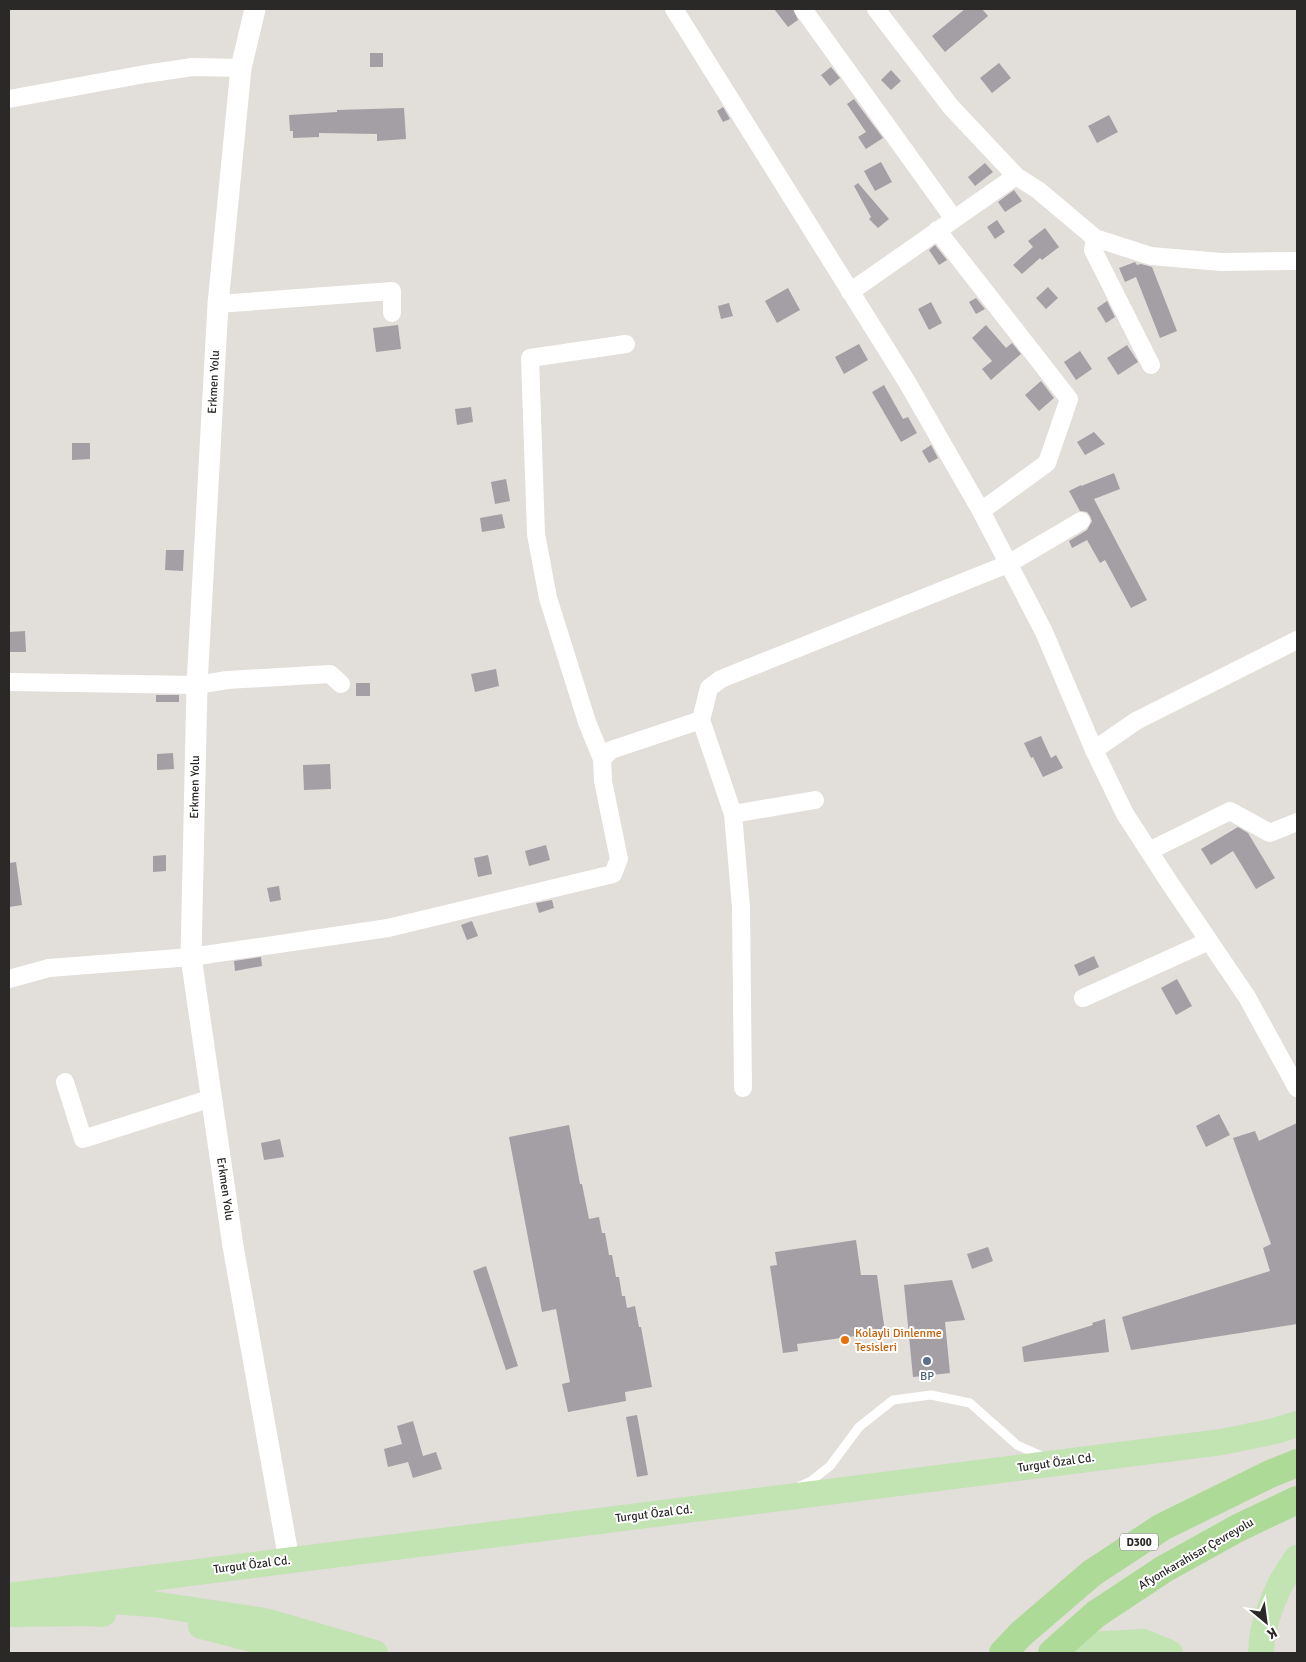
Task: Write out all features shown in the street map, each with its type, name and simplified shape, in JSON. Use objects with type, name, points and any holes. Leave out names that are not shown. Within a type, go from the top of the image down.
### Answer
[{"type":"highway","name":"D300","points":[[1003,1653],[1022,1633],[1092,1573],[1162,1527],[1270,1474],[1297,1464]]},
{"type":"highway","name":"Afyonkarahisar Çevreyolu","points":[[1052,1653],[1096,1614],[1164,1569],[1238,1528],[1297,1500]]},
{"type":"main road","name":"Turgut Özal Cd.","points":[[12,1605],[290,1560],[1222,1442],[1275,1431],[1297,1424]]},
{"type":"main road","points":[[1261,1653],[1268,1614],[1288,1570],[1297,1558]]},
{"type":"main road","points":[[12,1605],[153,1604],[265,1621],[375,1653]]},
{"type":"main road","points":[[12,1605],[177,1620],[314,1653]]},
{"type":"main road","points":[[1075,1653],[1090,1645],[1143,1642],[1170,1653]]},
{"type":"street","name":"Erkmen Yolu","points":[[255,9],[241,68],[218,304],[197,685],[191,957],[233,1246],[290,1560]]},
{"type":"street","points":[[674,9],[906,382],[981,511],[1044,632],[1094,750],[1125,814],[1248,997],[1297,1088]]},
{"type":"street","points":[[803,9],[954,219]]},
{"type":"street","points":[[876,9],[951,107],[1016,176],[1038,190],[1095,238],[1151,256],[1221,262],[1297,261]]},
{"type":"street","points":[[9,99],[193,67],[241,68]]},
{"type":"street","points":[[850,292],[1016,176]]},
{"type":"street","points":[[937,230],[1069,399],[1047,463],[981,511]]},
{"type":"street","points":[[1095,238],[1093,250],[1150,365]]},
{"type":"street","points":[[218,304],[392,292],[392,312]]},
{"type":"street","points":[[9,979],[49,968],[191,957],[388,928],[612,874],[619,859],[604,781],[602,759],[587,722],[548,598],[536,534],[530,358],[626,344]]},
{"type":"street","points":[[743,1088],[741,906],[734,814],[701,720],[709,688],[721,679],[1008,564],[1080,521]]},
{"type":"street","points":[[1094,750],[1136,721],[1297,640]]},
{"type":"street","points":[[9,682],[197,685],[227,680],[330,674],[341,684]]},
{"type":"street","points":[[602,759],[611,750],[701,720]]},
{"type":"street","points":[[734,814],[815,800]]},
{"type":"street","points":[[1149,851],[1230,811],[1270,833],[1297,822]]},
{"type":"street","points":[[1082,998],[1209,941]]},
{"type":"street","points":[[65,1082],[83,1139],[212,1098]]},
{"type":"lane","points":[[776,1499],[811,1481],[830,1466],[859,1427],[893,1400],[931,1395],[970,1403],[1017,1445],[1058,1463]]},
{"type":"building","points":[[774,9],[793,9],[798,20],[788,27]]},
{"type":"building","points":[[965,9],[982,9],[988,16],[945,52],[932,36]]},
{"type":"building","points":[[370,53],[383,53],[383,67],[370,67]]},
{"type":"building","points":[[999,63],[1011,78],[992,93],[980,78]]},
{"type":"building","points":[[831,67],[840,78],[830,86],[821,75]]},
{"type":"building","points":[[891,70],[901,81],[891,90],[881,80]]},
{"type":"building","points":[[854,99],[883,138],[866,149],[858,137],[866,132],[847,104]]},
{"type":"building","points":[[723,107],[730,119],[723,122],[717,111]]},
{"type":"building","points":[[404,108],[406,139],[377,141],[377,134],[319,133],[319,137],[293,138],[293,131],[290,131],[289,115],[337,112],[337,110]]},
{"type":"building","points":[[1109,115],[1118,132],[1097,143],[1088,126]]},
{"type":"building","points":[[881,162],[892,182],[875,191],[864,171]]},
{"type":"building","points":[[985,163],[993,172],[975,186],[968,177]]},
{"type":"building","points":[[858,183],[889,219],[878,228],[869,219],[871,217],[854,186]]},
{"type":"building","points":[[1014,190],[1022,201],[1005,212],[998,202]]},
{"type":"building","points":[[997,220],[1005,232],[995,239],[987,227]]},
{"type":"building","points":[[1045,228],[1059,247],[1042,260],[1040,258],[1022,274],[1013,265],[1033,247],[1028,241]]},
{"type":"building","points":[[935,245],[947,260],[939,265],[929,250]]},
{"type":"building","points":[[1135,262],[1137,265],[1141,264],[1152,267],[1177,331],[1160,338],[1136,277],[1125,282],[1119,268]]},
{"type":"building","points":[[1048,287],[1058,298],[1046,309],[1036,298]]},
{"type":"building","points":[[788,288],[800,310],[777,323],[765,301]]},
{"type":"building","points":[[976,298],[985,309],[976,314],[969,302]]},
{"type":"building","points":[[1107,301],[1115,317],[1106,323],[1097,308]]},
{"type":"building","points":[[931,302],[942,323],[929,330],[918,309]]},
{"type":"building","points":[[729,303],[733,316],[721,319],[718,306]]},
{"type":"building","points":[[398,325],[401,349],[376,352],[373,328]]},
{"type":"building","points":[[986,325],[1006,348],[1012,343],[1021,354],[991,380],[982,369],[992,361],[972,338]]},
{"type":"building","points":[[859,344],[868,360],[844,374],[835,357]]},
{"type":"building","points":[[1127,345],[1138,362],[1118,375],[1107,358]]},
{"type":"building","points":[[1080,351],[1092,369],[1076,380],[1064,362]]},
{"type":"building","points":[[1041,381],[1054,398],[1039,411],[1025,395]]},
{"type":"building","points":[[884,385],[903,419],[908,417],[917,433],[901,442],[872,392]]},
{"type":"building","points":[[471,407],[473,422],[457,425],[455,409]]},
{"type":"building","points":[[1094,432],[1105,444],[1085,455],[1077,442]]},
{"type":"building","points":[[72,443],[90,443],[90,459],[72,460]]},
{"type":"building","points":[[931,445],[938,458],[929,463],[922,451]]},
{"type":"building","points":[[1114,473],[1120,489],[1094,499],[1147,600],[1131,608],[1105,560],[1100,563],[1087,540],[1072,548],[1069,541],[1087,530],[1092,521],[1087,512],[1080,511],[1069,491]]},
{"type":"building","points":[[506,479],[510,501],[495,504],[491,482]]},
{"type":"building","points":[[502,514],[505,528],[482,532],[480,518]]},
{"type":"building","points":[[166,550],[184,550],[183,571],[165,570]]},
{"type":"building","points":[[25,631],[26,652],[9,652],[9,632]]},
{"type":"building","points":[[496,669],[499,686],[475,692],[471,674]]},
{"type":"building","points":[[356,683],[370,683],[370,696],[356,696]]},
{"type":"building","points":[[156,695],[179,695],[179,702],[156,702]]},
{"type":"building","points":[[1041,736],[1051,758],[1056,755],[1063,768],[1043,777],[1024,743]]},
{"type":"building","points":[[173,753],[174,769],[157,770],[157,754]]},
{"type":"building","points":[[330,764],[331,789],[304,790],[303,765]]},
{"type":"building","points":[[1238,827],[1248,833],[1275,878],[1256,889],[1233,851],[1211,865],[1201,849]]},
{"type":"building","points":[[546,845],[550,860],[529,866],[525,851]]},
{"type":"building","points":[[166,855],[166,871],[153,872],[153,856]]},
{"type":"building","points":[[488,855],[492,874],[478,877],[474,858]]},
{"type":"building","points":[[16,862],[22,905],[9,907],[9,863]]},
{"type":"building","points":[[279,886],[281,900],[270,902],[267,888]]},
{"type":"building","points":[[552,900],[554,908],[539,913],[536,903]]},
{"type":"building","points":[[472,921],[478,936],[467,940],[461,925]]},
{"type":"building","points":[[1094,956],[1099,967],[1079,976],[1074,965]]},
{"type":"building","points":[[261,957],[262,966],[235,971],[234,961]]},
{"type":"building","points":[[1177,979],[1192,1006],[1176,1015],[1161,988]]},
{"type":"building","points":[[1219,1114],[1230,1135],[1206,1147],[1196,1126]]},
{"type":"building","points":[[1297,1123],[1297,1324],[1131,1350],[1122,1317],[1270,1271],[1263,1248],[1271,1244],[1233,1138],[1255,1131],[1259,1141]]},
{"type":"building","points":[[569,1125],[580,1184],[582,1184],[589,1219],[599,1217],[602,1233],[605,1233],[609,1255],[612,1255],[616,1277],[619,1277],[622,1296],[625,1296],[627,1308],[635,1306],[639,1327],[641,1327],[652,1387],[625,1392],[626,1401],[568,1412],[562,1384],[570,1382],[556,1309],[542,1312],[509,1137]]},
{"type":"building","points":[[280,1139],[284,1157],[264,1160],[261,1143]]},
{"type":"building","points":[[856,1240],[861,1275],[877,1275],[885,1332],[797,1344],[798,1351],[783,1353],[770,1266],[777,1265],[775,1252]]},
{"type":"building","points":[[988,1247],[993,1261],[972,1269],[967,1254]]},
{"type":"building","points":[[486,1266],[518,1366],[506,1370],[473,1271]]},
{"type":"building","points":[[952,1280],[965,1320],[945,1322],[950,1373],[913,1377],[904,1285]]},
{"type":"building","points":[[1105,1319],[1109,1352],[1024,1362],[1022,1347],[1093,1325],[1092,1323]]},
{"type":"building","points":[[637,1415],[648,1475],[637,1477],[626,1417]]},
{"type":"building","points":[[413,1421],[423,1456],[436,1452],[442,1469],[413,1478],[408,1462],[388,1467],[384,1449],[402,1444],[397,1426]]},
{"type":"place","name":"Kolayli Dinlenme Tesisleri","points":[[845,1340]]},
{"type":"place","name":"BP","points":[[927,1361]]}]
